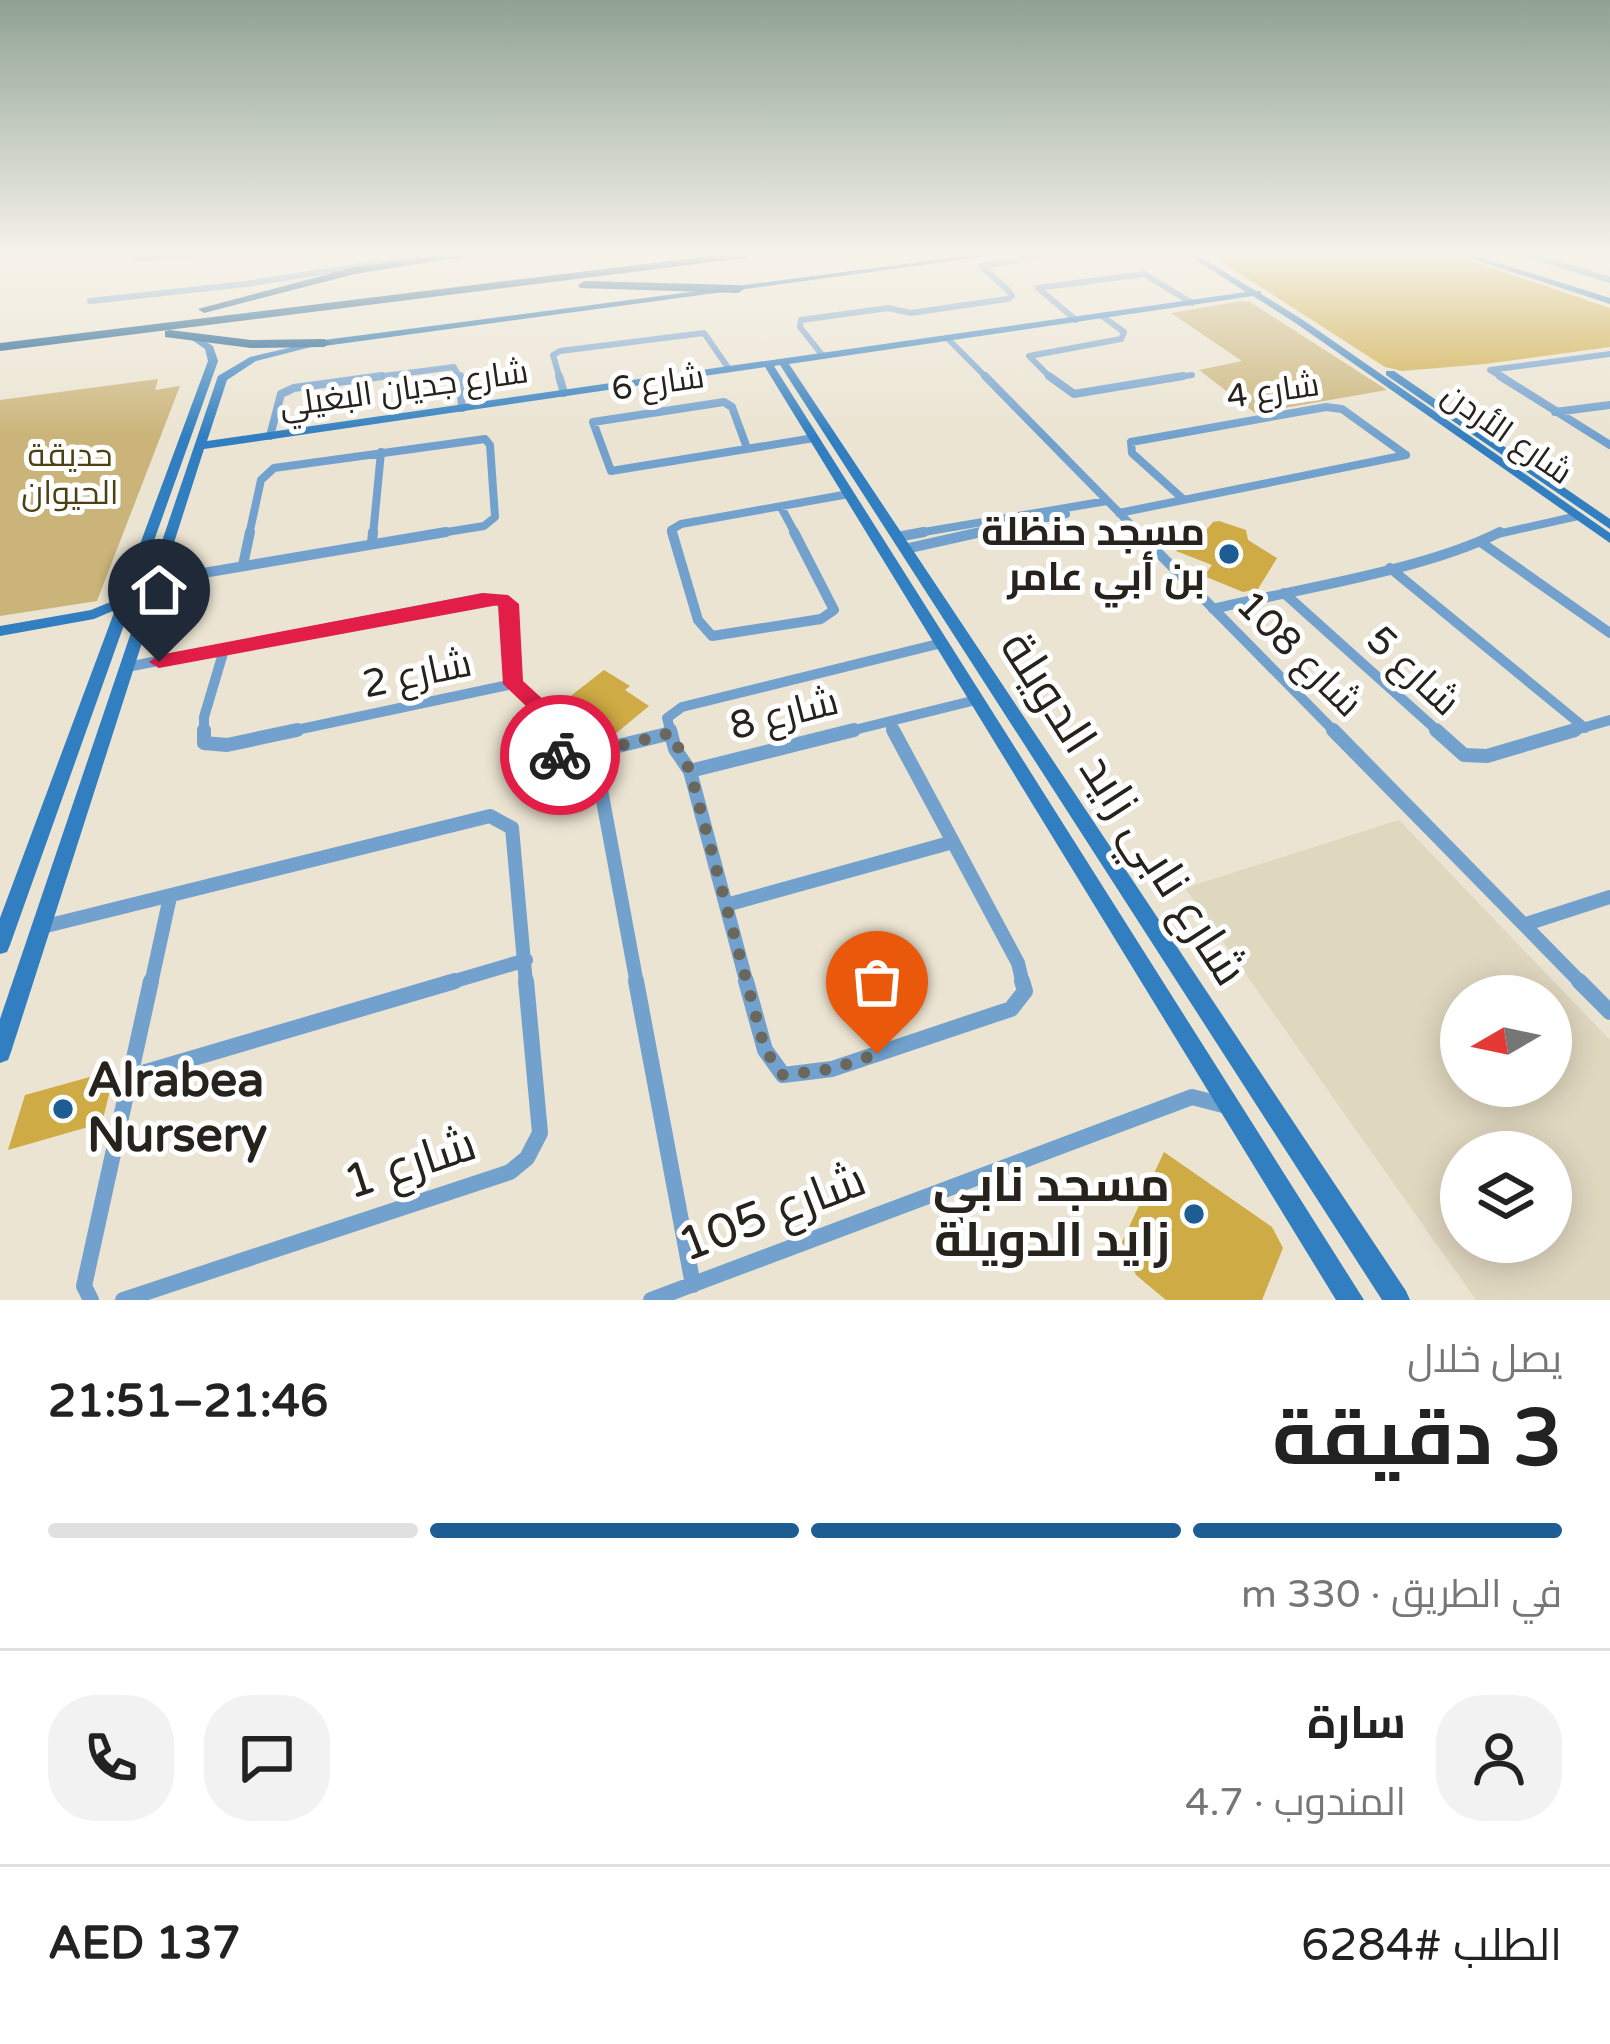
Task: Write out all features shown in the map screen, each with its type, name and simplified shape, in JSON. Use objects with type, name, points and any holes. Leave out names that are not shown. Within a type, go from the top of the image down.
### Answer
[{"type":"highway","points":[[90,331],[168,316]]},
{"type":"highway","points":[[144,320],[181,316]]},
{"type":"highway","points":[[0,340],[230,316]]},
{"type":"highway","points":[[90,331],[251,344],[324,343]]},
{"type":"main road","points":[[324,343],[534,316]]},
{"type":"street","points":[[823,356],[800,327],[801,320],[832,316]]},
{"type":"street","points":[[1071,316],[1076,320]]},
{"type":"street","points":[[1102,316],[1124,332],[1121,339],[1029,356],[1063,390],[1074,394],[1192,375]]},
{"type":"street","name":"شارع جديان البغيلي","points":[[200,446],[1102,316]]},
{"type":"street","name":"شارع الأردن","points":[[1291,316],[1610,539]]},
{"type":"street","name":"شارع الأردن","points":[[1307,316],[1610,524]]},
{"type":"street","points":[[1300,322],[1315,320]]},
{"type":"street","points":[[564,393],[553,355],[560,351],[704,333],[729,370]]},
{"type":"street","points":[[0,1052],[200,446],[214,378],[213,356],[191,336]]},
{"type":"street","name":"شارع 108","points":[[947,338],[1610,1012]]},
{"type":"street","points":[[0,945],[158,505],[214,378],[268,354],[324,343]]},
{"type":"street","points":[[1610,354],[1490,370],[1610,446]]},
{"type":"street","name":"شارع نابي زايد الدويلة","points":[[776,363],[901,543],[936,614],[943,643],[976,700],[1351,1300]]},
{"type":"street","points":[[269,436],[280,394],[294,388],[454,367],[459,370],[462,408]]},
{"type":"street","name":"شارع 6","points":[[747,448],[731,407],[724,402],[593,422],[611,471],[814,439]]},
{"type":"street","name":"شارع نابي زايد الدويلة","points":[[800,402],[814,439],[849,494],[936,614],[963,637],[1397,1300]]},
{"type":"street","points":[[1425,410],[1426,405],[1440,407]]},
{"type":"street","points":[[1555,412],[1610,405]]},
{"type":"street","name":"شارع 4","points":[[901,543],[1053,513],[1183,499],[1304,478],[1406,455],[1342,410],[1326,406],[1131,442],[1132,453],[1183,499]]},
{"type":"street","points":[[156,581],[484,526],[495,518],[490,445],[485,439],[381,452],[265,474],[244,566]]},
{"type":"street","points":[[372,544],[381,452]]},
{"type":"street","points":[[781,507],[834,610],[821,620],[712,637],[698,620],[671,530],[781,507],[849,494]]},
{"type":"street","points":[[158,505],[179,512]]},
{"type":"street","points":[[152,522],[179,512]]},
{"type":"street","name":"شارع 5","points":[[1213,610],[1390,568],[1482,543],[1497,533],[1578,517]]},
{"type":"street","points":[[1482,543],[1610,633]]},
{"type":"street","name":"شارع 5","points":[[1390,568],[1585,728]]},
{"type":"street","name":"شارع 5","points":[[1284,593],[1464,755],[1487,756],[1610,720]]},
{"type":"street","name":"شارع 2","points":[[127,667],[483,598],[509,604],[513,684],[227,745],[204,743],[204,717],[224,650]]},
{"type":"street","points":[[0,631],[94,614],[124,601]]},
{"type":"street","points":[[94,614],[118,618]]},
{"type":"street","points":[[690,771],[668,718],[682,707],[943,643],[941,636],[949,631],[963,637]]},
{"type":"street","points":[[513,684],[536,703],[544,746],[562,755],[671,733]]},
{"type":"street","name":"شارع 8","points":[[889,722],[1018,963],[1025,991],[1011,1009],[832,1069],[783,1075],[765,1050],[690,771],[976,700]]},
{"type":"street","points":[[594,752],[693,1286]]},
{"type":"street","name":"شارع 1","points":[[42,927],[490,816],[512,828],[539,1133],[527,1158],[510,1172],[123,1300]]},
{"type":"street","points":[[34,852],[52,836],[71,838]]},
{"type":"street","points":[[726,905],[952,842]]},
{"type":"street","points":[[91,1300],[84,1286],[170,897]]},
{"type":"street","points":[[1526,924],[1610,897]]},
{"type":"street","points":[[129,1077],[526,960]]},
{"type":"street","points":[[1190,1042],[1203,1028],[1222,1030]]},
{"type":"street","points":[[1206,1066],[1192,1097],[1232,1108]]},
{"type":"street","name":"شارع 105","points":[[651,1300],[1192,1097]]},
{"type":"shaded area","points":[[1399,820],[1548,975],[1440,975],[1440,1107],[1572,1107],[1572,1000],[1610,1040],[1610,1300],[1476,1300],[1450,1263],[1572,1263],[1572,1131],[1440,1131],[1440,1249],[1185,888]]},
{"type":"green space","points":[[1175,316],[1271,316],[1387,390],[1255,413],[1199,370],[1242,361]]},
{"type":"green space","name":"حديقة الحيوان","points":[[158,379],[155,390],[180,386],[97,601],[0,616],[0,400]]},
{"type":"building","points":[[1305,316],[1610,316],[1610,347],[1485,364],[1402,371],[1385,367]]},
{"type":"building","name":"مسجد حنظلة بن أبي عامر","points":[[1219,521],[1246,530],[1248,540],[1277,558],[1258,589],[1243,592],[1204,576],[1212,565],[1176,551],[1192,531],[1202,535]]},
{"type":"building","points":[[604,670],[630,686],[625,690],[649,706],[614,735],[586,718],[572,730],[557,720],[563,715],[554,709]]},
{"type":"building","name":"Alrabea Nursery","points":[[115,1070],[102,1123],[8,1150],[25,1095]]},
{"type":"building","name":"مسجد نابي زايد الدويلة","points":[[1164,1152],[1272,1227],[1283,1248],[1262,1300],[1166,1300],[1136,1275],[1122,1242]]},
{"type":"way so far","points":[[560,755],[594,752],[671,733],[690,771],[765,1050],[783,1075],[832,1069],[877,1054]]},
{"type":"place","name":"مسجد حنظلة بن أبي عامر","points":[[1229,554]]},
{"type":"place","name":"Alrabea Nursery","points":[[63,1109]]},
{"type":"place","name":"مسجد نابي زايد الدويلة","points":[[1194,1214]]},
{"type":"route","points":[[159,662],[483,598],[502,599],[509,604],[513,684],[536,703],[544,746],[560,755]]}]
